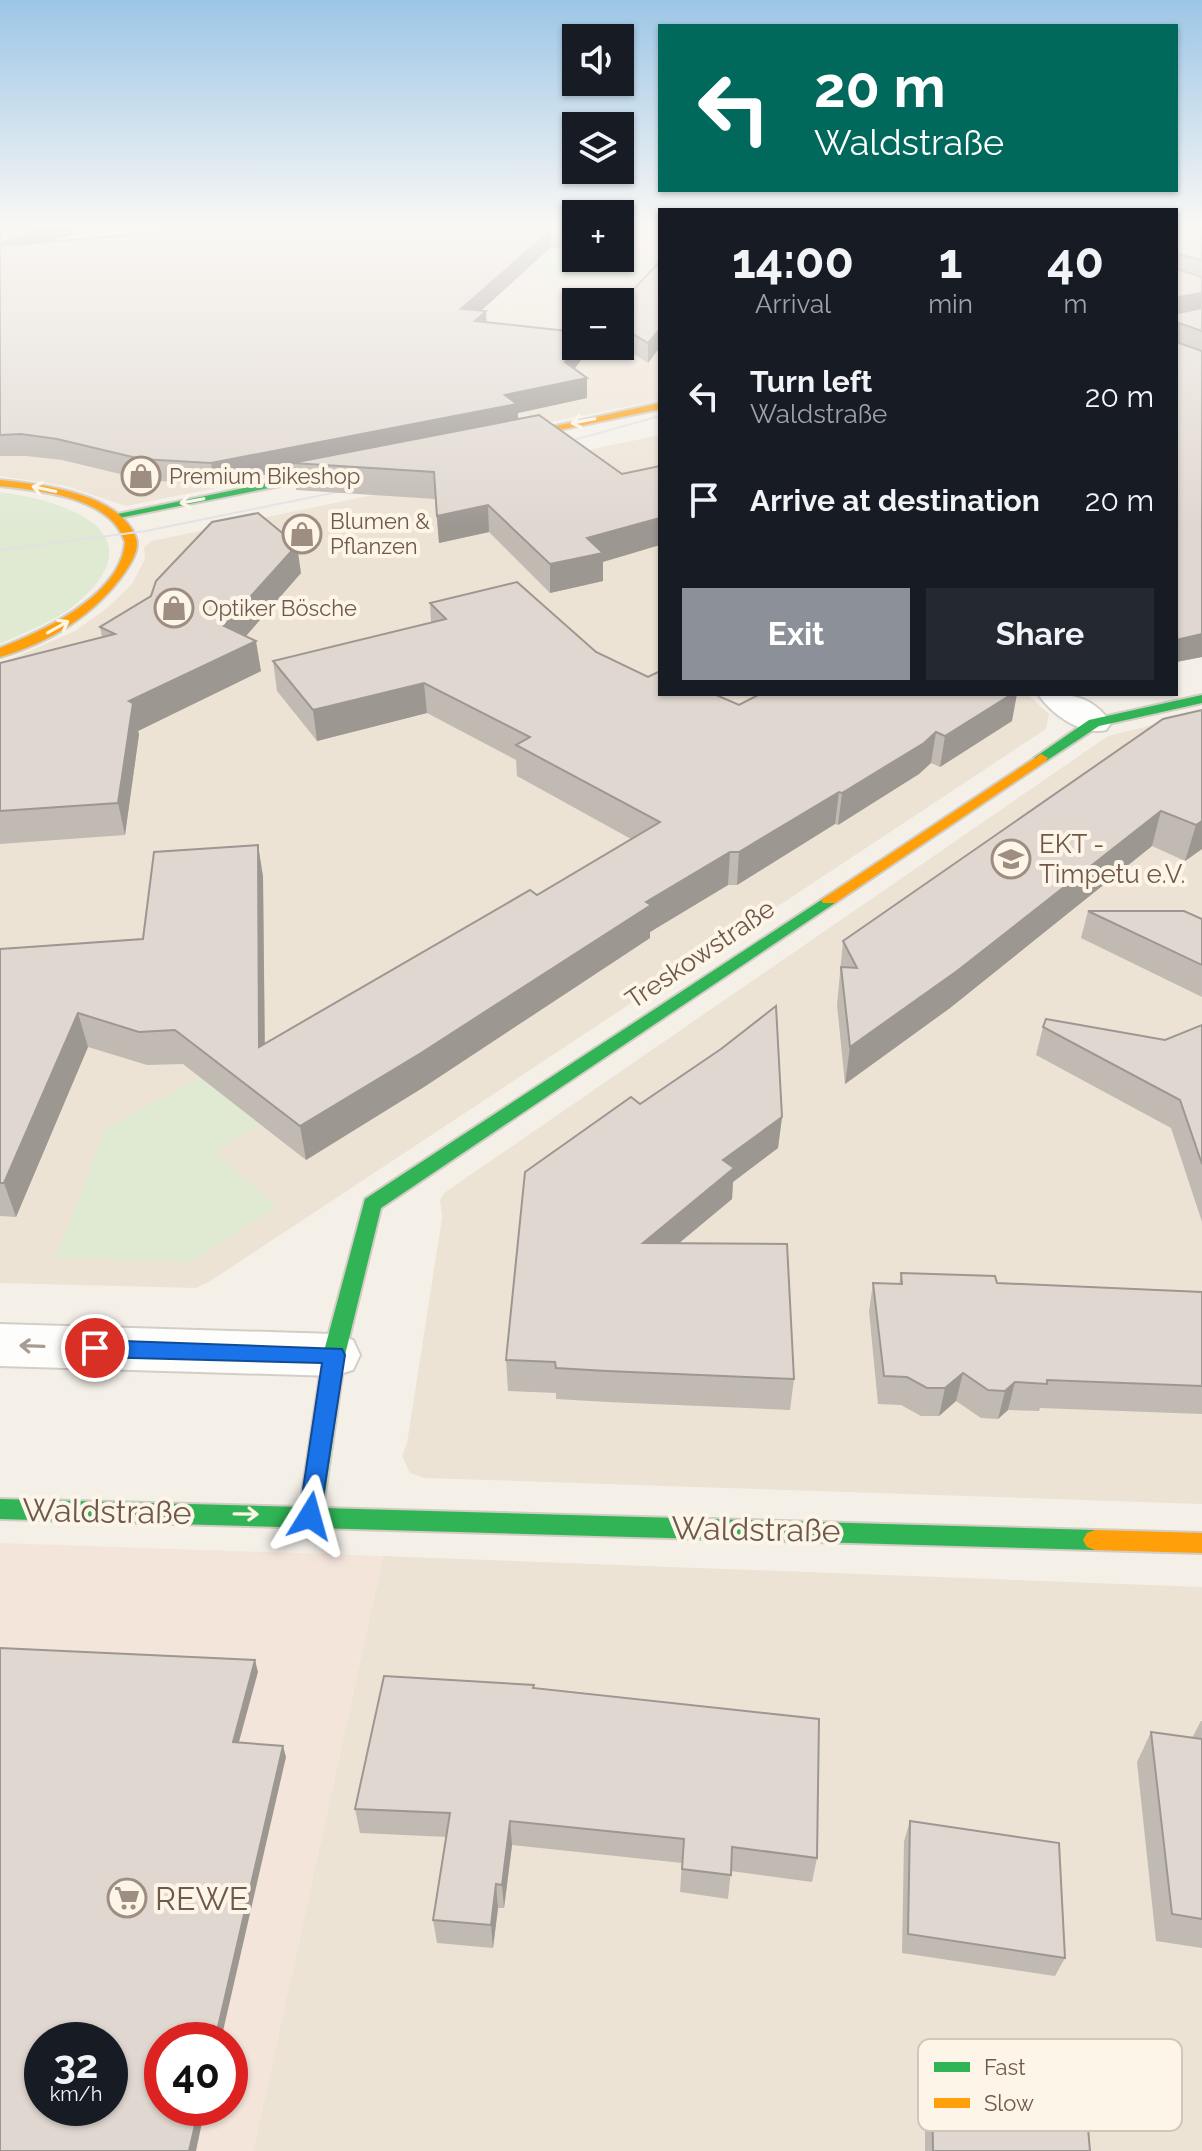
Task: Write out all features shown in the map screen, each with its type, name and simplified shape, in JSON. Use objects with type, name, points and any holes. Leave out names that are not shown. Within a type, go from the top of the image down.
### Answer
[{"type":"street","points":[[476,444],[658,406]]},
{"type":"street","points":[[114,516],[374,465]]},
{"type":"street","points":[[0,483],[66,494],[114,516],[137,538],[103,595],[63,625],[0,653]]},
{"type":"street","points":[[1057,696],[1094,723]]},
{"type":"street","name":"Treskowstraße","points":[[334,1355],[372,1204],[1094,723],[1202,699]]},
{"type":"street","points":[[0,1345],[334,1355],[310,1516]]},
{"type":"street","name":"Waldstraße","points":[[0,1509],[1202,1543]]},
{"type":"shaded area","points":[[138,326],[562,326],[562,360],[634,360],[634,326],[658,326],[658,400],[126,506],[66,486],[0,476],[0,358]]},
{"type":"shaded area","points":[[658,435],[658,696],[1029,696],[1049,714],[1046,729],[209,1282],[196,1288],[0,1283],[0,664],[75,631],[107,608],[132,584],[145,559],[144,547],[152,541]]},
{"type":"shaded area","points":[[1202,713],[1202,1504],[424,1478],[410,1473],[402,1456],[407,1443],[442,1218],[440,1200],[444,1193],[1108,736]]},
{"type":"shaded area","points":[[0,1543],[383,1556],[253,2151],[0,2151]]},
{"type":"shaded area","points":[[383,1556],[1202,1587],[1202,2151],[253,2151]]},
{"type":"green space","points":[[0,492],[25,496],[75,512],[94,524],[106,539],[109,557],[100,579],[76,604],[49,621],[0,644]]},
{"type":"green space","points":[[200,1077],[260,1124],[214,1153],[278,1206],[191,1262],[56,1258],[105,1129]]},
{"type":"building","points":[[0,326],[524,326],[562,330],[562,360],[566,360],[565,362],[587,378],[505,395],[517,404],[211,463],[141,459],[57,439],[21,434],[0,435]]},
{"type":"building","points":[[634,326],[658,326],[658,331],[648,343],[634,334]]},
{"type":"building","points":[[1178,326],[1179,343],[1202,351],[1202,634],[1178,640]]},
{"type":"building","points":[[539,415],[622,474],[658,466],[658,519],[587,538],[603,553],[550,564],[488,505],[437,516],[434,472],[292,463]]},
{"type":"building","points":[[258,513],[297,545],[224,626],[256,641],[129,701],[133,703],[118,803],[0,811],[0,663],[115,634],[100,627],[151,596],[156,581],[212,522]]},
{"type":"building","points":[[517,582],[596,652],[648,677],[658,672],[658,696],[719,696],[739,705],[756,696],[1009,696],[945,736],[936,732],[924,743],[842,793],[739,852],[730,852],[646,902],[651,905],[421,1053],[300,1126],[175,1030],[139,1032],[78,1013],[4,1183],[0,1183],[0,949],[143,939],[154,852],[258,845],[259,1047],[530,890],[537,895],[660,822],[516,745],[530,737],[424,683],[313,710],[273,661],[446,619],[430,603]]},
{"type":"building","points":[[1202,710],[1202,821],[1196,825],[1161,811],[957,971],[850,1047],[841,967],[857,968],[843,941],[1163,719]]},
{"type":"building","points":[[1088,911],[1184,911],[1202,919],[1202,965]]},
{"type":"building","points":[[776,1006],[782,1117],[723,1160],[734,1168],[643,1243],[787,1244],[794,1379],[556,1368],[555,1362],[506,1360],[525,1172],[631,1097],[640,1104],[721,1049]]},
{"type":"building","points":[[1046,1019],[1165,1040],[1202,1025],[1202,1164],[1180,1100],[1043,1027]]},
{"type":"building","points":[[901,1273],[995,1276],[997,1283],[1202,1292],[1202,1386],[1047,1380],[1047,1384],[1015,1382],[1005,1391],[988,1390],[963,1373],[945,1388],[927,1388],[907,1377],[884,1376],[873,1283],[902,1284]]},
{"type":"building","name":"REWE","points":[[0,1648],[255,1660],[233,1742],[283,1746],[219,2022],[144,2022],[144,2126],[195,2126],[189,2151],[0,2151]]},
{"type":"building","points":[[384,1676],[534,1685],[533,1688],[819,1719],[817,1858],[732,1847],[731,1875],[682,1869],[684,1839],[510,1821],[502,1885],[496,1884],[491,1925],[433,1920],[450,1813],[355,1809]]},
{"type":"building","points":[[1151,1732],[1202,1739],[1202,1919],[1172,1914]]},
{"type":"building","points":[[910,1821],[1059,1843],[1065,1958],[908,1934]]},
{"type":"building","points":[[933,2131],[1088,2131],[1090,2151],[933,2151]]},
{"type":"tram line","points":[[552,446],[658,417]]},
{"type":"tram line","points":[[0,550],[146,531],[357,488]]},
{"type":"traffic: fast","points":[[114,516],[351,469]]},
{"type":"traffic: fast","points":[[1041,758],[1094,723],[1202,699]]},
{"type":"traffic: fast","points":[[310,1516],[334,1355],[372,1204],[829,900]]},
{"type":"traffic: fast","points":[[0,1509],[1095,1540]]},
{"type":"traffic: slow","points":[[497,440],[658,406]]},
{"type":"traffic: slow","points":[[0,483],[54,491],[93,504],[122,524],[131,542],[128,557],[111,583],[84,609],[53,630],[0,653]]},
{"type":"traffic: slow","points":[[829,900],[1041,758]]},
{"type":"traffic: slow","points":[[1095,1540],[1202,1543]]},
{"type":"place","name":"Premium Bikeshop","points":[[141,476]]},
{"type":"place","name":"Blumen & Pflanzen","points":[[302,534]]},
{"type":"place","name":"Optiker Bösche","points":[[174,608]]},
{"type":"place","name":"EKT - Timpetu e.V.","points":[[1011,859]]},
{"type":"place","name":"REWE","points":[[127,1898]]},
{"type":"route","points":[[95,1348],[334,1355],[310,1516]]}]
